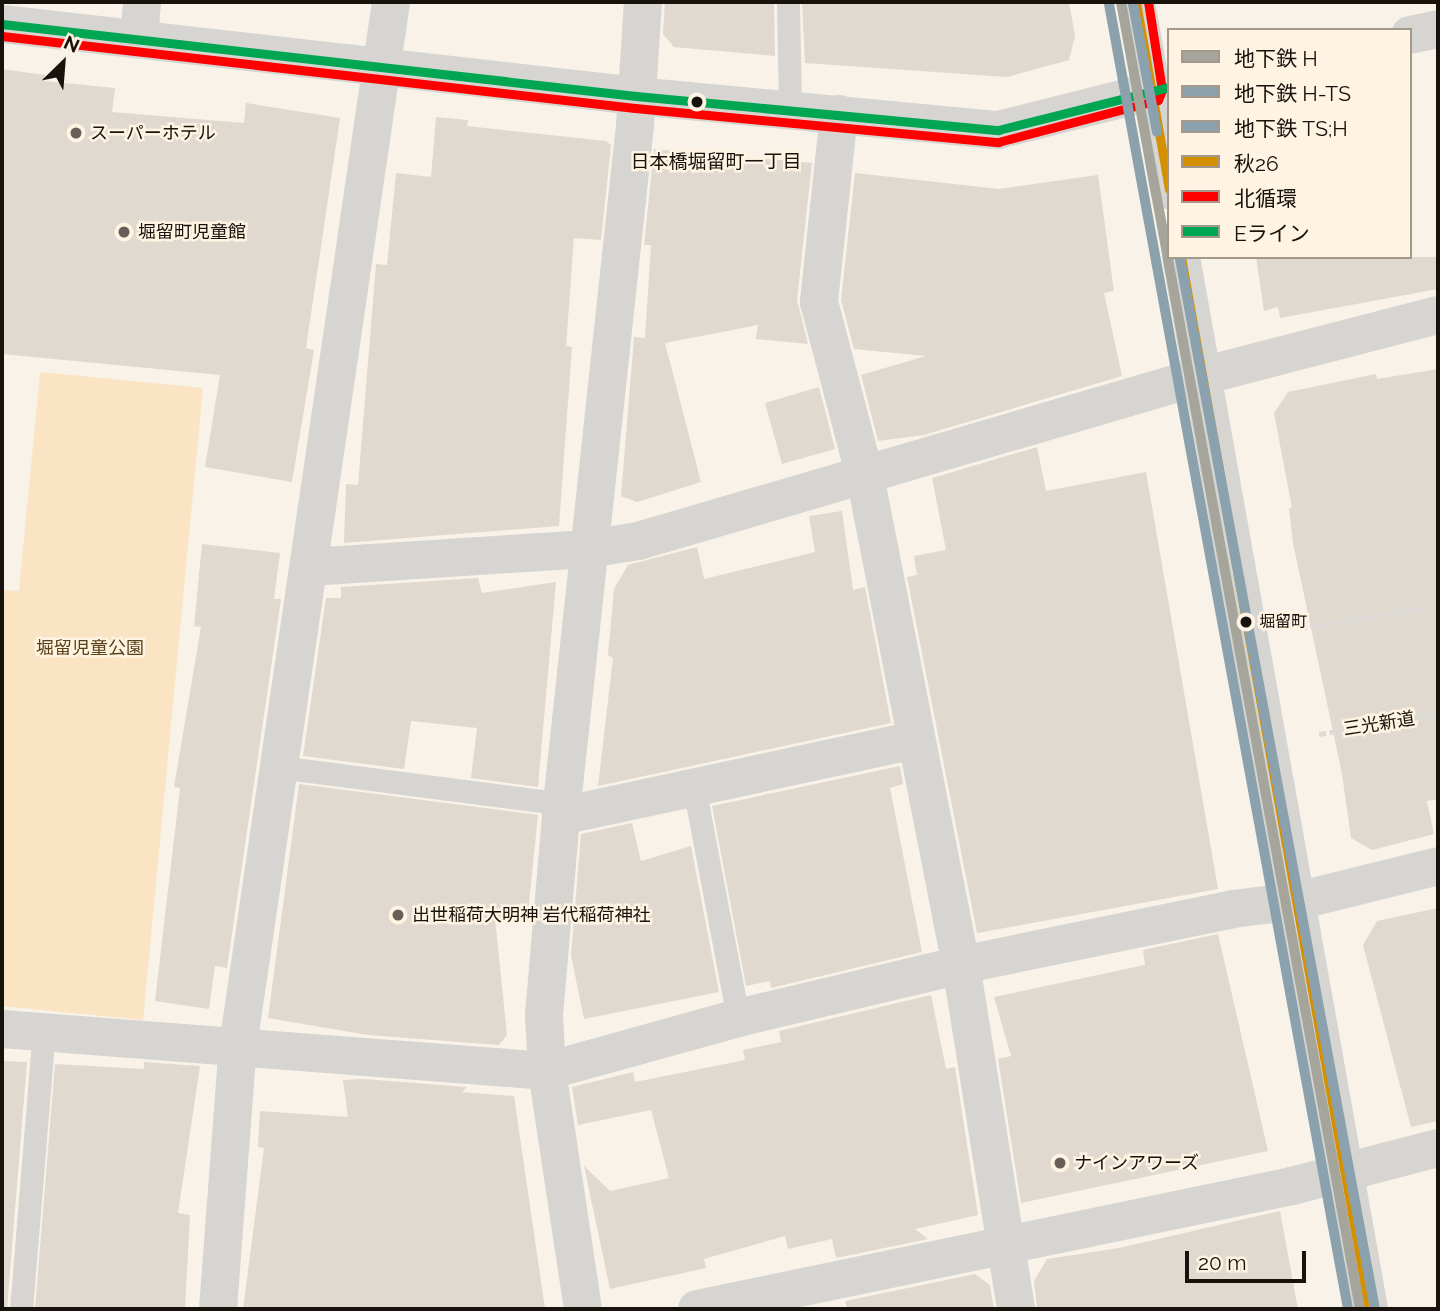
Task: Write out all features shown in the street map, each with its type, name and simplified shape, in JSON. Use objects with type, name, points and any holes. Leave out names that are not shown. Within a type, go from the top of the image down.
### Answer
[{"type":"street","points":[[218,1309],[238,1046],[391,2]]},
{"type":"street","points":[[583,1309],[547,1071],[544,1015],[588,549],[636,96],[643,2]]},
{"type":"street","points":[[1136,2],[1160,90],[1167,168]]},
{"type":"street","points":[[2,24],[141,20],[382,65],[636,96],[998,130],[1160,90]]},
{"type":"street","points":[[1412,35],[1438,29]]},
{"type":"street","points":[[839,114],[819,302],[865,476],[961,965],[1003,1244],[1016,1309]]},
{"type":"street","points":[[1181,259],[1297,901],[1342,1171],[1369,1309]]},
{"type":"street","points":[[309,567],[588,549],[638,541],[1202,376],[1438,316]]},
{"type":"street","points":[[562,810],[694,787],[916,740]]},
{"type":"street","points":[[2,1029],[547,1071],[738,1018],[961,965],[1233,909],[1297,901],[1438,866]]},
{"type":"street","points":[[697,1309],[1292,1186],[1342,1171],[1438,1149]]},
{"type":"lane","points":[[788,2],[790,110]]},
{"type":"lane","points":[[279,767],[562,810]]},
{"type":"lane","points":[[694,787],[738,1018]]},
{"type":"lane","points":[[21,1309],[44,1032]]},
{"type":"path","points":[[1300,628],[1438,606]]},
{"type":"path","name":"三光新道","points":[[1319,734],[1438,715]]},
{"type":"path","points":[[398,909],[399,900]]},
{"type":"green space","name":"堀留児童公園","points":[[40,372],[203,388],[143,1020],[2,1006],[2,590],[19,591]]},
{"type":"building","points":[[665,2],[774,2],[775,56],[674,47],[663,34]]},
{"type":"building","points":[[802,2],[1069,2],[1075,36],[1069,60],[1007,77],[805,63]]},
{"type":"building","points":[[2,69],[45,75],[44,81],[115,88],[112,112],[244,123],[246,103],[340,118],[306,348],[314,350],[292,482],[205,467],[220,375],[2,354]]},
{"type":"building","points":[[436,117],[468,120],[467,126],[606,141],[611,145],[601,240],[574,238],[566,346],[572,347],[559,526],[344,543],[346,484],[358,485],[376,264],[387,265],[396,173],[431,177]]},
{"type":"building","points":[[654,149],[812,163],[797,300],[808,344],[756,339],[758,325],[665,343],[701,482],[637,502],[621,496],[634,337],[645,338],[651,245],[644,245]]},
{"type":"building","points":[[855,173],[999,189],[1098,175],[1114,291],[1104,293],[1122,376],[924,435],[878,441],[861,375],[926,356],[854,349],[841,300]]},
{"type":"building","points":[[1438,257],[1438,289],[1280,318],[1278,307],[1264,311],[1256,259]]},
{"type":"building","points":[[1438,369],[1438,799],[1427,801],[1434,834],[1372,850],[1351,838],[1342,774],[1293,543],[1289,508],[1292,508],[1274,413],[1288,392],[1376,374],[1377,379]]},
{"type":"building","points":[[819,387],[835,449],[782,464],[765,403]]},
{"type":"building","points":[[1037,447],[1046,491],[1146,472],[1218,889],[977,933],[907,577],[917,575],[914,556],[946,550],[932,478]]},
{"type":"building","points":[[842,511],[853,590],[865,587],[891,723],[598,786],[613,658],[608,655],[614,589],[628,565],[697,547],[704,579],[815,552],[809,516]]},
{"type":"building","points":[[202,544],[280,553],[274,599],[281,599],[227,968],[215,966],[209,1009],[155,1001],[180,788],[174,787],[201,627],[194,626]]},
{"type":"building","points":[[478,578],[482,593],[556,582],[538,787],[471,778],[477,728],[411,721],[404,769],[303,756],[326,598],[341,598],[341,587]]},
{"type":"building","points":[[900,766],[903,784],[890,788],[922,952],[771,988],[770,981],[746,986],[712,806]]},
{"type":"building","points":[[299,784],[538,815],[528,913],[495,918],[507,1035],[499,1045],[368,1035],[268,1018]]},
{"type":"building","points":[[632,823],[641,861],[691,846],[719,992],[584,1019],[571,955],[581,834]]},
{"type":"building","points":[[1438,908],[1438,1121],[1411,1127],[1363,945],[1377,921]]},
{"type":"building","points":[[1218,934],[1268,1151],[1021,1203],[998,1059],[1011,1056],[994,997],[1145,965],[1143,950]]},
{"type":"building","points":[[931,995],[946,1069],[955,1067],[978,1215],[915,1229],[928,1239],[836,1258],[832,1239],[788,1249],[785,1236],[704,1259],[706,1268],[610,1289],[584,1166],[610,1191],[669,1178],[651,1110],[578,1125],[572,1087],[633,1072],[635,1082],[745,1060],[743,1050],[781,1042],[779,1031]]},
{"type":"building","points":[[2,1061],[27,1062],[7,1309],[2,1309]]},
{"type":"building","points":[[144,1062],[200,1066],[178,1213],[190,1215],[185,1309],[35,1309],[55,1064],[144,1069]]},
{"type":"building","points":[[363,1079],[467,1087],[462,1092],[514,1096],[545,1309],[243,1309],[264,1148],[258,1147],[260,1111],[348,1117],[343,1080]]},
{"type":"building","points":[[1280,1211],[1298,1309],[1037,1309],[1034,1281],[1047,1259],[1119,1248]]},
{"type":"building","points":[[975,1274],[990,1285],[994,1309],[847,1309],[845,1301]]},
{"type":"metro line","name":"H","points":[[1121,2],[1167,254]]},
{"type":"metro line","name":"H-TS","points":[[1109,4],[1348,1309]]},
{"type":"metro line","name":"TS;H","points":[[1133,4],[1157,132]]},
{"type":"metro line","name":"H","points":[[1168,259],[1360,1309]]},
{"type":"metro line","name":"TS;H","points":[[1180,259],[1375,1309]]},
{"type":"transit line","name":"秋26","points":[[1136,2],[1167,178]]},
{"type":"transit line","name":"北循環","points":[[2,36],[635,108],[998,142],[1158,100],[1162,90],[1148,2]]},
{"type":"transit line","name":"Eライン","points":[[2,24],[636,96],[998,130],[1167,88]]},
{"type":"transit line","name":"秋26","points":[[1181,259],[1369,1309]]},
{"type":"place","name":"スーパーホテル","points":[[76,133]]},
{"type":"place","name":"堀留町児童館","points":[[124,232]]},
{"type":"place","name":"堀留町","points":[[1246,622]]},
{"type":"place","name":"出世稲荷大明神 岩代稲荷神社","points":[[398,915]]},
{"type":"place","name":"ナインアワーズ","points":[[1060,1163]]},
{"type":"district","name":"日本橋堀留町一丁目","points":[[716,162]]}]
